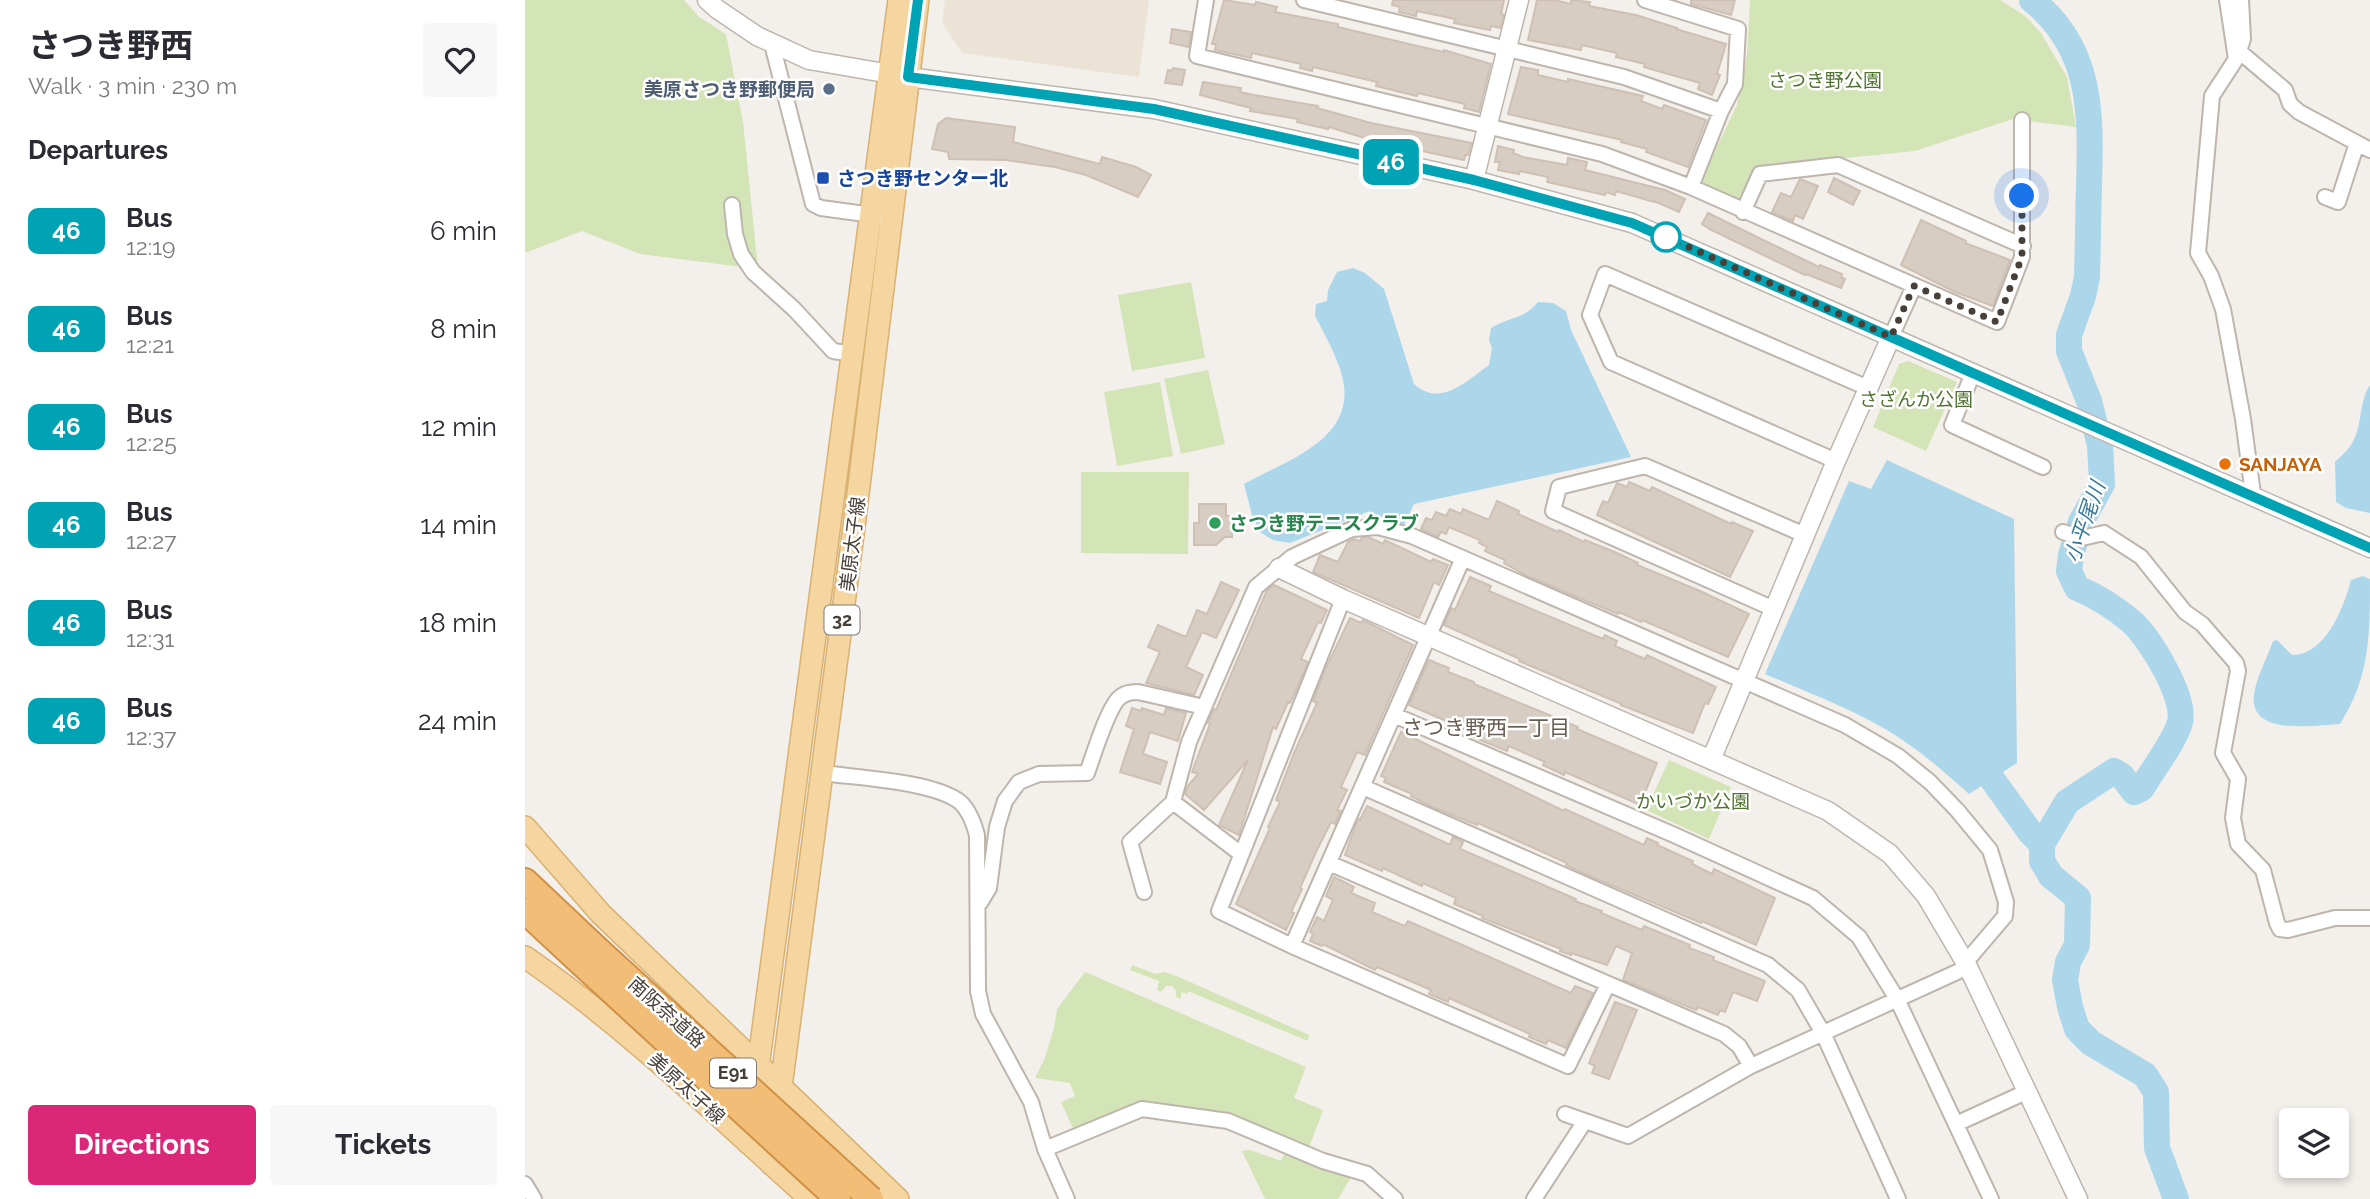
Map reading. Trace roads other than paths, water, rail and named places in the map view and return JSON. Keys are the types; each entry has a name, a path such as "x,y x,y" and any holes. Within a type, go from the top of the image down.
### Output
{"highway":[{"name":"南阪奈道路","path":"525,881 588,955 838,1199"},
{"name":"南阪奈道路","path":"525,911 588,955 871,1199"}],"main road":[{"name":"美原太子線","path":"899,0 899,75"},
{"name":"美原太子線","path":"771,1164 823,773 881,216 899,75 918,0"},
{"name":"美原太子線","path":"748,1143 853,354 881,216"},
{"path":"525,827 601,914 898,1199"},
{"name":"美原太子線","path":"525,957 608,1018 810,1199"}],"street":[{"path":"1206,0 1197,56 1602,154 1691,187 1997,322 2022,257 2022,121"},
{"path":"1304,0 1625,76 1721,111"},
{"path":"1474,180 1519,0"},
{"path":"1645,0 1738,29 1735,84 1721,111 1691,187"},
{"path":"2227,0 2238,55 2285,90 2290,104 2299,112 2364,146 2338,202 2325,197"},
{"path":"2241,0 2243,38 2238,55 2212,96 2198,253 2211,276 2223,309 2243,419 2253,494"},
{"path":"714,3 772,44 809,60 899,75 1154,109 1474,180 1632,223 2253,494 2370,548"},
{"path":"772,44 813,204 821,208 881,216"},
{"path":"1743,212 1760,174 1838,165 2023,246"},
{"path":"732,205 734,234 741,254 753,272 803,318 833,351 853,354"},
{"path":"1836,460 1611,362 1590,316 1605,274 1868,388"},
{"path":"1710,760 1836,460 1914,286"},
{"path":"1973,373 1952,425 2043,467"},
{"path":"1774,609 1553,511 1559,487 1645,466 1805,535"},
{"path":"1145,892 1130,842 1173,802 1189,742 1255,587 1292,557 1352,529 1378,527 1412,536 1845,725 1898,756 1930,782 1990,850 2006,902 2004,916 1966,965 1751,1066 1627,1136 1565,1114"},
{"path":"2063,532 2082,538 2104,533 2141,557 2185,612 2202,624 2235,663 2238,671 2223,752 2238,779 2234,830 2238,844 2263,870 2280,929 2288,930 2335,918 2370,918"},
{"path":"1292,947 1463,558"},
{"path":"1279,568 1343,599 1828,811 1890,854 1926,896 1966,965 2078,1199"},
{"path":"1343,599 1219,911 1292,947 1568,1066 1608,984"},
{"path":"979,906 989,888 993,844 1005,801 1019,782 1039,774 1087,773 1112,707 1119,697 1129,692 1203,708"},
{"path":"1394,715 1672,834 1813,898 1859,937 1897,999 1991,1199"},
{"path":"823,773 923,787 944,793 961,803 973,821 978,835 978,991 983,1014 1031,1102 1045,1149 1067,1199"},
{"path":"1363,787 1767,965 1798,990 1823,1033 1898,1199"},
{"path":"1173,802 1241,854"},
{"path":"1329,863 1724,1034 1739,1046 1751,1066"},
{"path":"1956,1124 2026,1092"},
{"path":"1045,1149 1142,1109 1228,1121 1323,1161 1367,1174 1395,1199"},
{"path":"1534,1199 1585,1121"},
{"path":"525,1184 534,1199"}],"water":[{"path":"1353,268 1365,273 1384,289 1414,384 1424,391 1443,393 1453,390 1489,365 1491,328 1497,324 1528,312 1538,302 1553,303 1566,311 1571,330 1631,457 1414,504 1404,525 1385,523 1367,512 1290,543 1273,540 1260,532 1252,515 1244,484 1312,447 1337,421 1343,405 1344,386 1340,369 1315,316 1316,304 1327,301 1328,290 1337,272"},
{"path":"2370,385 2370,513 2346,508 2336,502 2335,462 2355,438"},
{"path":"1887,460 2014,519 2017,763 1969,794 1927,758 1885,729 1765,674 1849,481 1871,489"},
{"path":"2363,576 2370,579 2366,654 2357,689 2340,724 2285,726 2261,717 2255,708 2254,694 2273,641 2277,640 2292,655 2315,647 2332,628 2351,580"}],"waterway":[{"name":"小平尾川","path":"2032,0 2052,19 2067,40 2077,61 2084,84 2090,133 2087,277 2069,335 2069,351 2089,401 2100,445 2102,484 2081,522 2069,571 2077,588 2112,607 2139,630 2165,669 2178,698 2180,711 2180,722 2174,737 2142,788 2134,792 2122,776 2114,771 2067,802 2042,844 2042,861 2051,876 2078,898 2077,945 2068,962 2065,980 2077,1029 2091,1043 2145,1075 2156,1092 2157,1148 2176,1199"},
{"path":"1992,779 2030,832 2042,844"}],"place":[{"name":"美原さつき野郵便局","path":"829,89"},
{"name":"さつき野センター北","path":"823,178"},
{"name":"SANJAYA","path":"2225,464"},
{"name":"さつき野テニスクラブ","path":"1215,523"}],"district":[{"name":"さつき野西一丁目","path":"1486,728"}],"park label":[{"name":"さつき野公園","path":"1825,80"},
{"name":"さざんか公園","path":"1916,399"},
{"name":"かいづか公園","path":"1693,801"}]}
